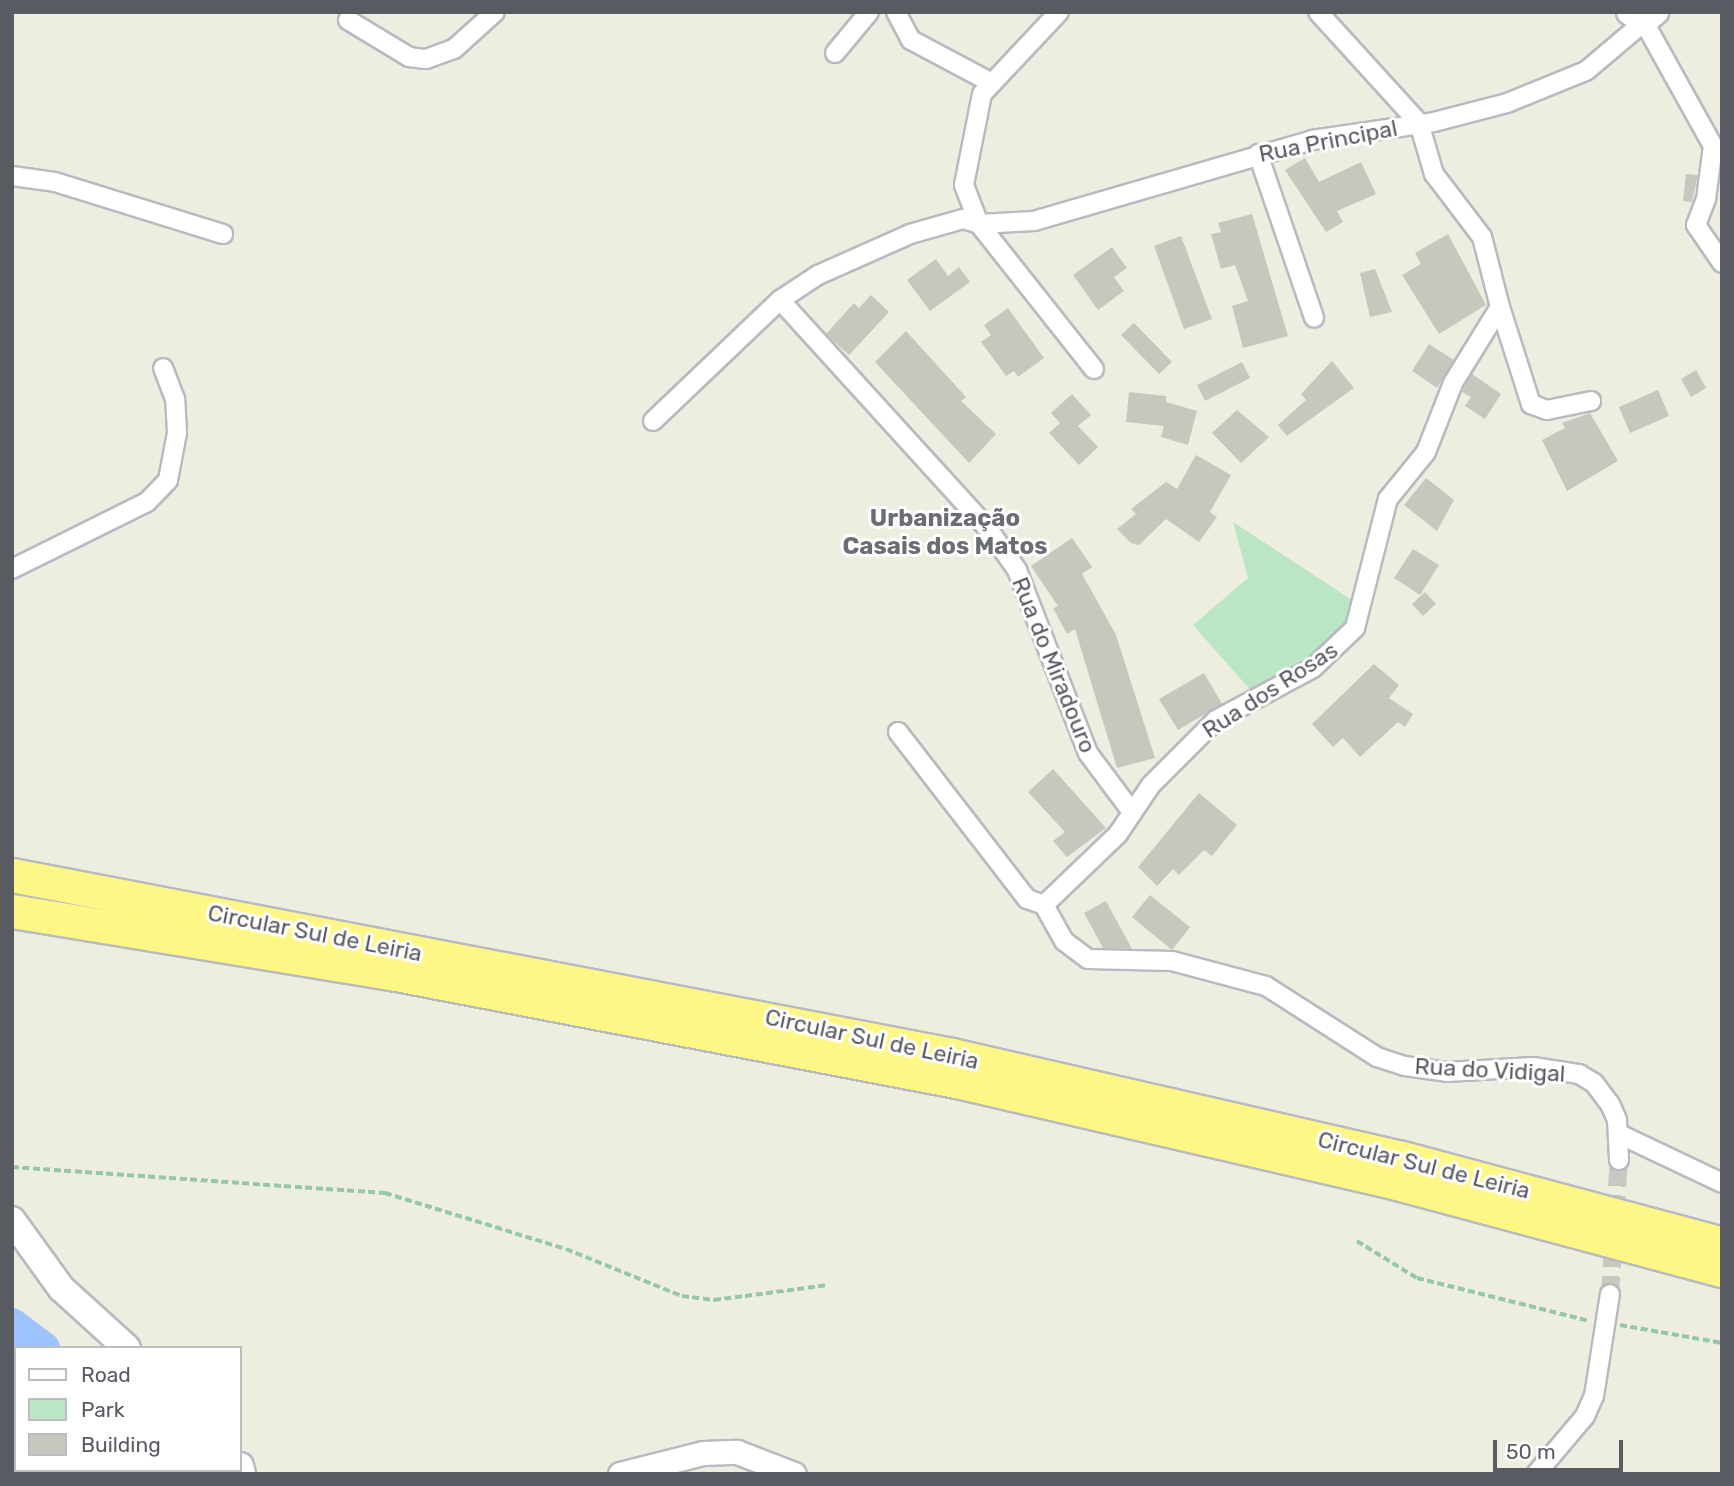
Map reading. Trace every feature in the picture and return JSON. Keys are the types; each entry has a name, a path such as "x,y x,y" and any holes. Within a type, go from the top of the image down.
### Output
{"highway":[{"name":"Circular Sul de Leiria","path":"12,875 396,961 970,1084 1397,1183 1722,1270"},
{"name":"Circular Sul de Leiria","path":"12,911 396,961 965,1058 1402,1158 1722,1244"}],"main road":[{"path":"12,1220 61,1288 125,1346"}],"street":[{"path":"348,20 409,57 426,59 454,49 495,12"},
{"path":"835,54 869,12"},
{"path":"896,12 911,40 990,82"},
{"path":"1059,12 990,82 978,106 963,173 979,224 1094,369"},
{"path":"1318,12 1419,123 1434,174 1482,237 1500,307 1531,404 1547,411 1591,401"},
{"path":"1643,16 1713,146 1706,199 1696,225 1722,263"},
{"name":"Rua Principal","path":"653,421 780,300 818,275 910,234 946,221 979,224 1034,221 1258,154 1419,123 1556,86 1610,54 1643,16"},
{"path":"1258,154 1314,318"},
{"path":"12,176 55,182 223,234"},
{"name":"Rua do Miradouro","path":"780,300 986,526 1017,570 1088,753 1132,812"},
{"name":"Rua dos Rosas","path":"1045,905 1118,834 1150,785 1216,720 1313,668 1355,628 1388,499 1426,452 1453,383 1500,307"},
{"path":"12,569 146,502 168,480 177,433 175,399 163,368"},
{"path":"898,732 1027,899 1045,905"},
{"name":"Rua do Vidigal","path":"1045,905 1064,941 1088,958 1172,961 1266,986 1377,1057 1405,1066 1447,1072 1533,1067 1579,1074 1603,1093 1619,1134"},
{"path":"1619,1160 1619,1134 1722,1183"},
{"path":"1536,1474 1585,1416 1594,1396 1608,1324 1610,1294"},
{"path":"620,1474 704,1453 737,1452 794,1474"}],"path":[{"path":"12,1167 384,1193 566,1248 682,1296 714,1300 828,1285"},
{"path":"1357,1241 1417,1278 1562,1318 1722,1343"}],"green space":[{"path":"1233,522 1361,606 1336,646 1254,694 1193,625 1248,578"}],"building":[{"path":"1305,158 1319,182 1361,162 1376,194 1337,211 1343,222 1326,232 1285,170"},
{"path":"1686,174 1698,175 1692,202 1683,201"},
{"path":"1252,214 1288,336 1243,348 1232,306 1248,301 1235,265 1221,269 1211,234 1221,232 1218,223"},
{"path":"1448,234 1486,305 1439,334 1402,275 1421,264 1415,253"},
{"path":"1181,236 1212,319 1184,329 1154,246"},
{"path":"1112,247 1127,268 1114,277 1124,291 1098,310 1073,275"},
{"path":"936,259 948,276 959,267 970,282 930,311 907,280"},
{"path":"1375,269 1392,312 1370,317 1360,273"},
{"path":"871,295 889,312 849,355 826,334 854,303 859,308"},
{"path":"1008,308 1044,358 1018,377 1014,371 1006,376 981,342 991,335 984,325"},
{"path":"1134,323 1172,362 1159,374 1121,335"},
{"path":"906,331 966,397 961,401 996,434 969,463 875,362"},
{"path":"1429,344 1454,360 1437,388 1412,371"},
{"path":"1332,361 1354,388 1287,436 1278,425 1306,400 1301,394"},
{"path":"1242,362 1250,378 1205,401 1197,385"},
{"path":"1696,370 1706,388 1691,397 1681,379"},
{"path":"1472,374 1501,394 1485,419 1465,406 1471,397 1462,392"},
{"path":"1658,390 1669,416 1630,433 1619,407"},
{"path":"1129,392 1166,396 1166,402 1197,411 1188,445 1161,437 1164,426 1126,422"},
{"path":"1072,394 1091,415 1078,426 1098,447 1079,465 1049,433 1060,423 1051,413"},
{"path":"1237,410 1269,437 1241,463 1212,433"},
{"path":"1590,413 1618,461 1567,491 1542,440 1565,428 1562,423"},
{"path":"1196,455 1231,475 1210,512 1217,517 1199,542 1166,519 1139,545 1131,543 1117,529 1136,514 1131,509 1166,482 1177,489"},
{"path":"1426,478 1454,500 1437,531 1404,505"},
{"path":"1072,538 1092,567 1082,574 1116,635 1155,758 1117,768 1075,629 1067,634 1053,608 1058,606 1031,566"},
{"path":"1413,549 1439,565 1420,595 1394,578"},
{"path":"1425,592 1436,604 1423,616 1412,604"},
{"path":"1374,664 1399,685 1389,698 1413,714 1405,727 1398,722 1360,757 1343,738 1333,747 1312,724"},
{"path":"1204,673 1222,704 1178,730 1159,699"},
{"path":"1053,769 1106,828 1067,857 1053,841 1065,832 1028,792"},
{"path":"1199,793 1237,825 1212,856 1204,850 1179,875 1173,869 1157,886 1138,867"},
{"path":"1150,895 1190,927 1172,950 1132,917"},
{"path":"1106,901 1132,949 1103,948 1084,913"}],"waterway":[{"path":"12,1324 41,1346"}],"tunnel":[{"path":"1610,1294 1619,1160"}],"district":[{"name":"Urbanização Casais dos Matos","path":"945,533"}]}
